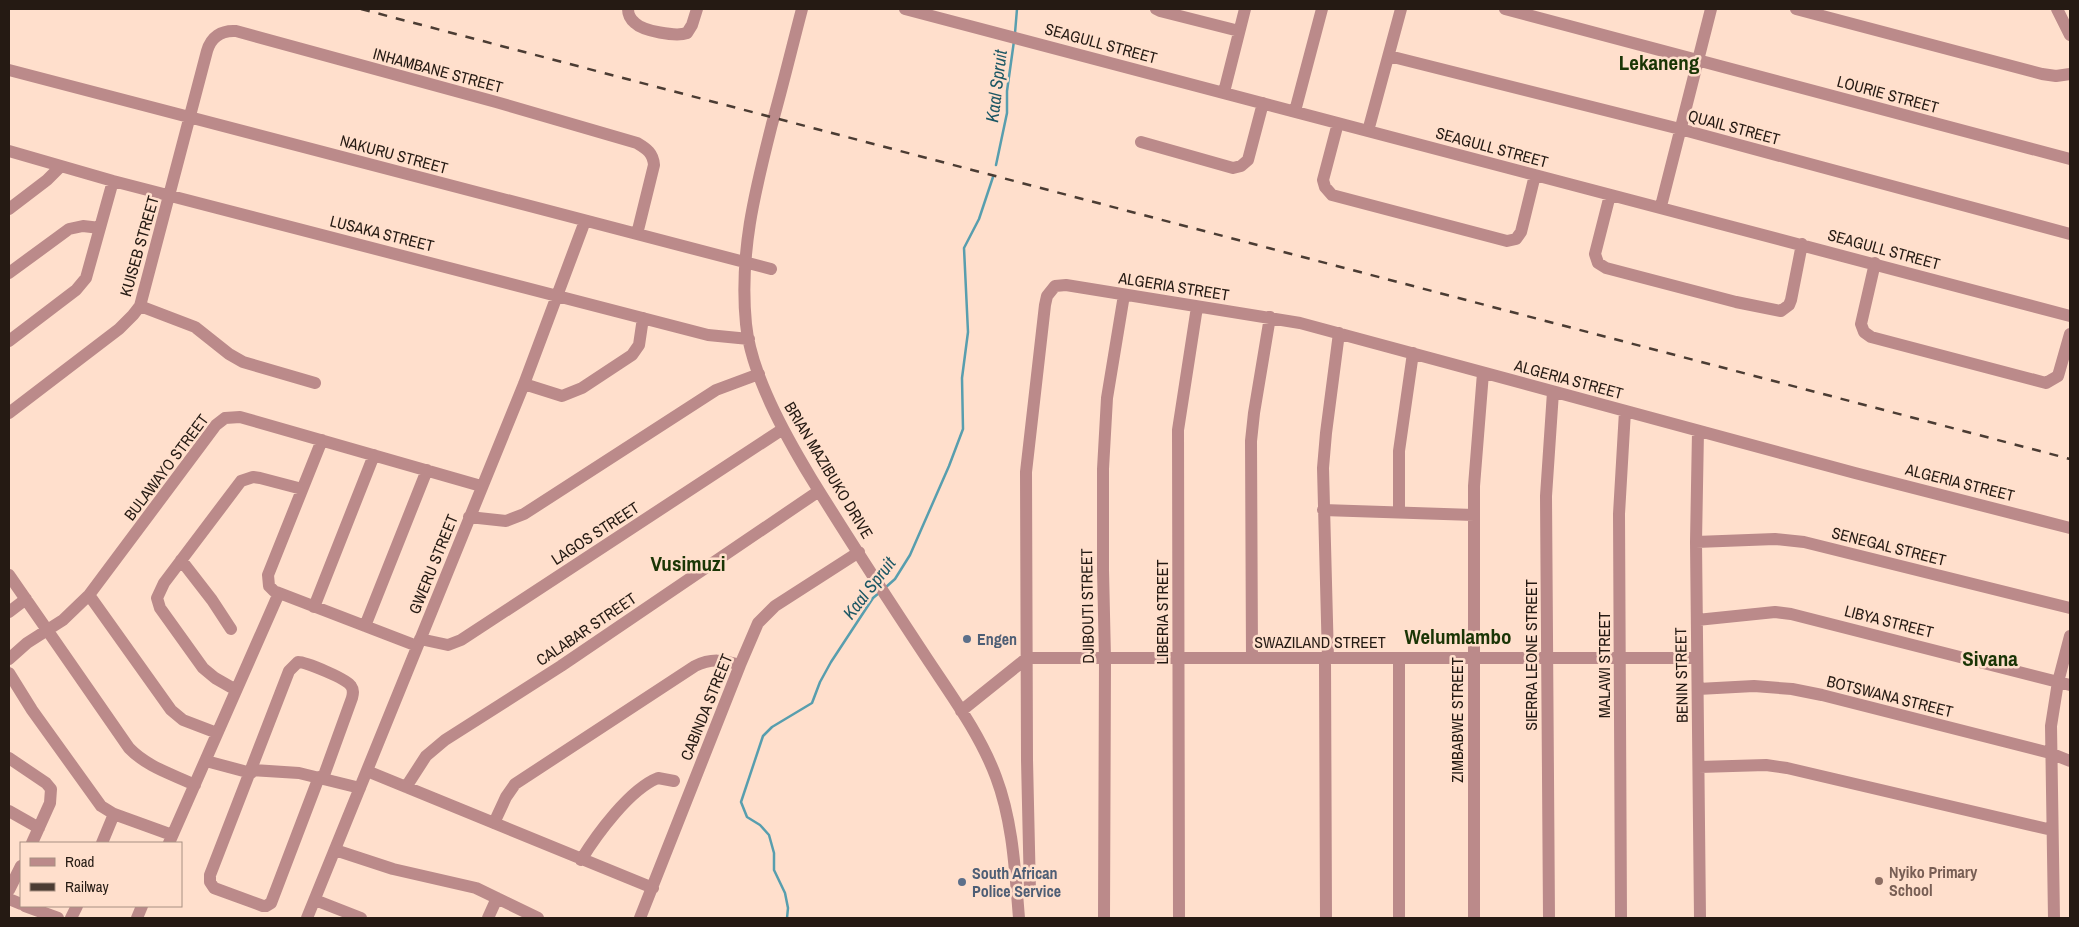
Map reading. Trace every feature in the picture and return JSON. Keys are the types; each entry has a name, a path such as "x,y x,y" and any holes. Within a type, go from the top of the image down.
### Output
{"street":[{"path":"628,9 628,14 635,24 674,35 687,33 692,25 697,9"},
{"name":"BRIAN MAZIBUKO DRIVE","path":"802,9 751,207 745,262 745,302 749,339 759,374 783,429 819,491 961,711 987,757 1003,800 1011,837 1019,918"},
{"name":"SEAGULL STREET","path":"905,9 920,11 1610,195 1661,206 2070,316"},
{"path":"1156,9 1239,31"},
{"path":"1224,92 1245,9"},
{"path":"1295,111 1322,9"},
{"path":"1368,131 1401,9"},
{"name":"LOURIE STREET","path":"1506,9 2070,159"},
{"path":"1661,206 1711,9"},
{"path":"1796,9 2042,74 2056,76 2070,74"},
{"path":"2057,9 2070,35"},
{"name":"INHAMBANE STREET","path":"190,118 209,46 220,34 236,31 496,102 636,143 650,153 654,165 637,234"},
{"name":"QUAIL STREET","path":"1389,56 1680,129 2070,234"},
{"name":"NAKURU STREET","path":"9,70 770,269"},
{"path":"1141,142 1233,168 1240,166 1249,158 1263,103"},
{"name":"KUISEB STREET","path":"9,413 119,329 140,306 190,118"},
{"path":"1338,123 1324,180 1328,192 1339,197 1479,234 1507,241 1519,236 1535,175"},
{"name":"LUSAKA STREET","path":"9,151 113,181 558,294 708,335 749,339"},
{"path":"9,209 47,180 61,166"},
{"path":"9,340 82,284 88,270 113,181"},
{"path":"1610,195 1595,254 1598,263 1606,268 1736,302 1777,312 1785,309 1791,300 1802,244"},
{"name":"GWERU STREET","path":"308,918 481,486 524,384 585,221"},
{"path":"9,273 69,229 83,226 100,228"},
{"path":"1875,264 1860,324 1864,332 1871,337 2046,383 2058,376 2070,334"},
{"name":"ALGERIA STREET","path":"1027,658 1026,511 1028,452 1045,305 1047,296 1055,286 1066,285 1270,318 1339,333 1698,431 2070,528"},
{"name":"DJIBOUTI STREET","path":"1104,918 1105,659 1102,521 1104,431 1107,398 1124,295"},
{"path":"140,306 195,327 229,354 243,362 315,383"},
{"name":"LIBERIA STREET","path":"1179,918 1178,430 1197,307"},
{"path":"524,384 557,395 568,395 582,388 632,356 639,345 644,318"},
{"path":"1252,658 1250,441 1270,318"},
{"path":"1326,918 1327,659 1323,510 1324,448 1339,333"},
{"path":"1399,511 1400,451 1413,353"},
{"name":"ZIMBABWE STREET","path":"1474,918 1474,515 1476,445 1483,373"},
{"path":"469,517 506,521 524,514 716,390 759,374"},
{"name":"SIERRA LEONE STREET","path":"1549,918 1546,479 1553,392"},
{"name":"MALAWI STREET","path":"1621,918 1620,505 1625,411"},
{"name":"BULAWAYO STREET","path":"9,659 27,643 72,612 89,595 216,425 225,418 240,417 481,486"},
{"name":"LAGOS STREET","path":"279,593 365,626 419,643 448,645 461,640 783,429"},
{"name":"BENIN STREET","path":"1698,431 1696,620 1700,918"},
{"path":"9,673 101,806 114,814 171,839 279,593 268,586 267,579 322,440"},
{"path":"314,607 374,455"},
{"path":"365,626 427,470"},
{"path":"236,690 215,678 203,668 158,603 157,598 161,588 181,560 241,481 253,477 302,489"},
{"name":"CALABAR STREET","path":"406,787 426,756 440,744 561,666 819,491"},
{"path":"1323,510 1399,511 1474,515"},
{"name":"SENEGAL STREET","path":"1696,542 1775,540 1804,542 2070,608"},
{"name":"CABINDA STREET","path":"640,918 753,633 765,614 859,552"},
{"path":"181,560 212,600 231,629"},
{"path":"9,575 129,748 138,757 154,767 195,784"},
{"path":"89,595 170,710 183,720 217,733"},
{"path":"9,612 26,599"},
{"name":"LIBYA STREET","path":"1696,620 1775,612 1792,614 2064,684"},
{"path":"2054,918 2051,726 2064,684 2070,636"},
{"path":"961,711 1027,658"},
{"path":"1027,658 1030,892"},
{"name":"SWAZILAND STREET","path":"1027,658 1697,658"},
{"path":"1399,658 1399,918"},
{"path":"494,823 506,797 515,784 695,666 708,660 740,665"},
{"path":"301,662 350,684 353,690 321,777 273,900 266,906 218,890 210,882 210,875 251,772 289,671 294,664 301,662"},
{"name":"BOTSWANA STREET","path":"1698,688 1754,686 1792,689 1822,695 2050,754 2070,761"},
{"path":"9,758 46,783 51,789 51,800 32,842"},
{"path":"206,761 251,772 287,771 321,777 360,788"},
{"path":"1699,767 1766,765 1782,767 2052,830"},
{"path":"367,771 652,888"},
{"path":"582,860 608,822 642,787 658,778 674,781"},
{"path":"9,811 39,828"},
{"path":"102,842 114,814"},
{"path":"335,850 393,870 476,888 538,918"},
{"path":"14,900 20,871"},
{"path":"488,918 497,898"},
{"path":"315,900 361,918"},
{"path":"31,907 58,918"}],"waterway":[{"name":"Kaal Spruit","path":"1015,33 1017,9"},
{"name":"Kaal Spruit","path":"996,165 1007,113 1007,91 1014,41"},
{"name":"Kaal Spruit","path":"886,587 895,579 910,555 963,429 962,378 968,332 964,248 979,219 993,177"},
{"name":"Kaal Spruit","path":"787,918 788,908 785,893 774,870 774,853 769,835 760,825 747,817 741,802 763,736 772,727 812,703 820,682 831,662 873,598 880,592"}],"railway":[{"path":"361,9 2070,459"}],"place":[{"name":"Engen","path":"967,639"},
{"name":"Nyiko Primary School","path":"1879,881"},
{"name":"South African Police Service","path":"962,882"}],"district":[{"name":"Lekaneng","path":"1659,62"},
{"name":"Vusimuzi","path":"688,563"},
{"name":"Welumlambo","path":"1458,636"},
{"name":"Sivana","path":"1990,658"}]}
